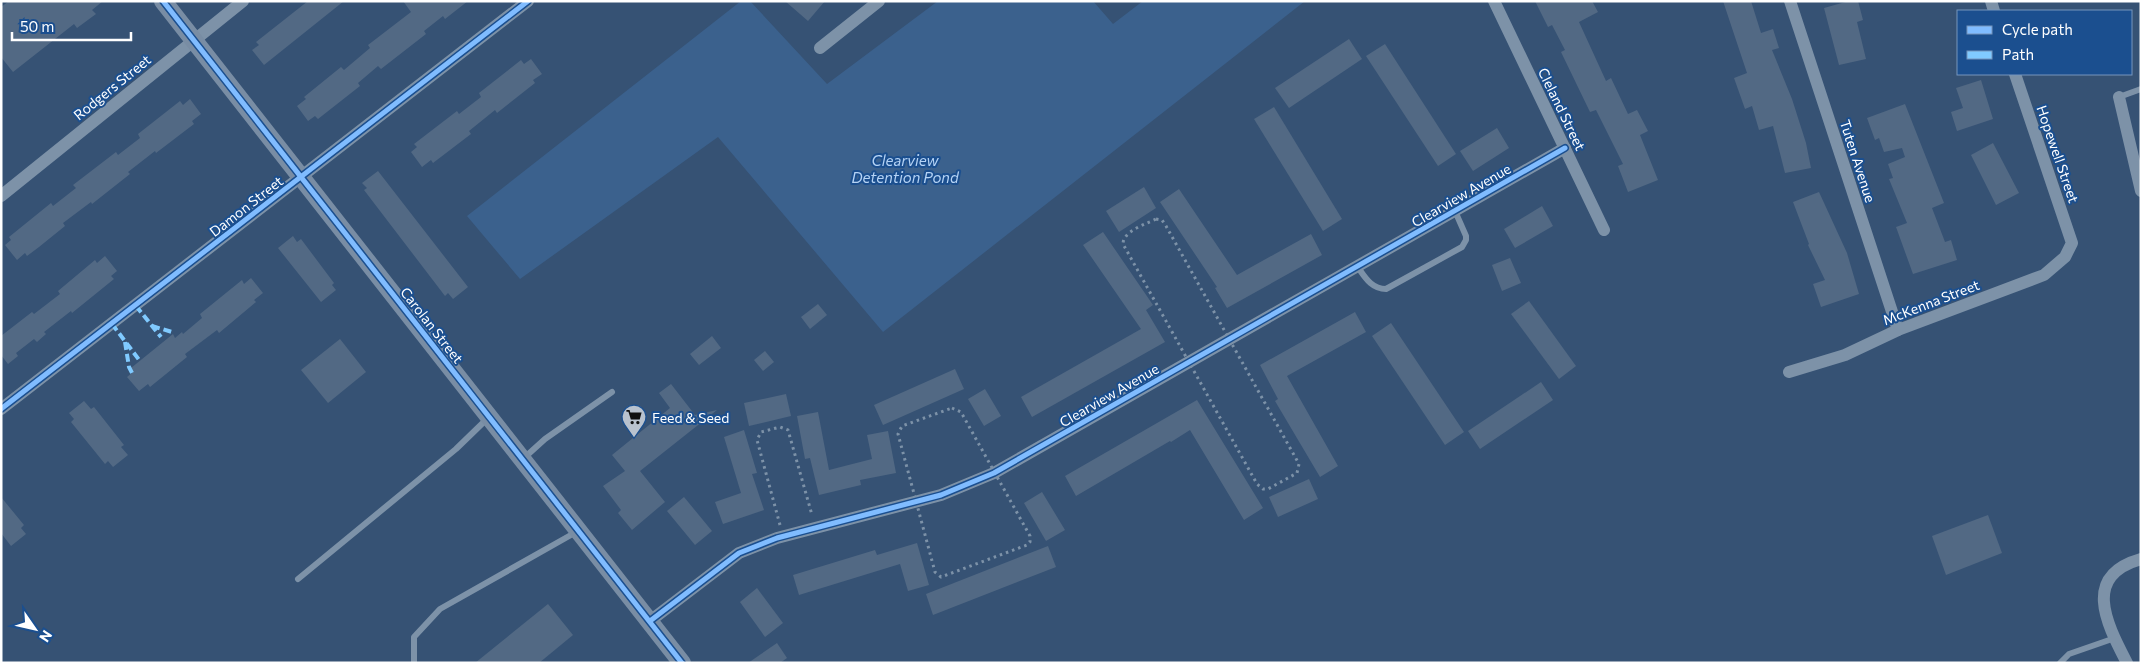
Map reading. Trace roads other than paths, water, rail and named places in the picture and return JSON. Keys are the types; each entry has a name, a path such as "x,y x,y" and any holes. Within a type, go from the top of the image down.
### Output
{"street":[{"name":"Carolan Street","path":"163,1 303,177 682,663"},
{"name":"Rodgers Street","path":"1,196 243,1"},
{"name":"Damon Street","path":"1,409 528,1"},
{"path":"820,48 879,1"},
{"name":"Cleland Street","path":"1494,1 1604,230"},
{"name":"Tuten Avenue","path":"1790,1 1898,330"},
{"name":"Hopewell Street","path":"2015,75 2072,243"},
{"path":"2119,98 2141,191"},
{"name":"Clearview Avenue","path":"650,621 739,553 784,536 941,496 994,473 1565,148"},
{"name":"McKenna Street","path":"1789,372 1845,355 1898,330 2044,275 2065,257 2072,243"},
{"path":"2127,663 2104,613 2103,593 2106,582 2117,570 2131,561 2141,558"}],"lane":[{"path":"2119,98 2141,89"},
{"path":"1357,266 1370,284 1378,289 1386,289 1462,247 1466,236 1455,211"},
{"path":"522,458 545,439 612,392"},
{"path":"298,579 456,449 490,416"},
{"path":"414,663 414,637 440,609 579,531"},
{"path":"2060,663 2069,654 2115,638"}],"water":[{"name":"Clearview Detention Pond","path":"741,1 750,1 827,84 938,1 1093,1 1113,24 1143,1 1305,1 883,332 718,137 520,279 467,216"}],"place":[{"name":"Feed & Seed","path":"634,438"}]}
